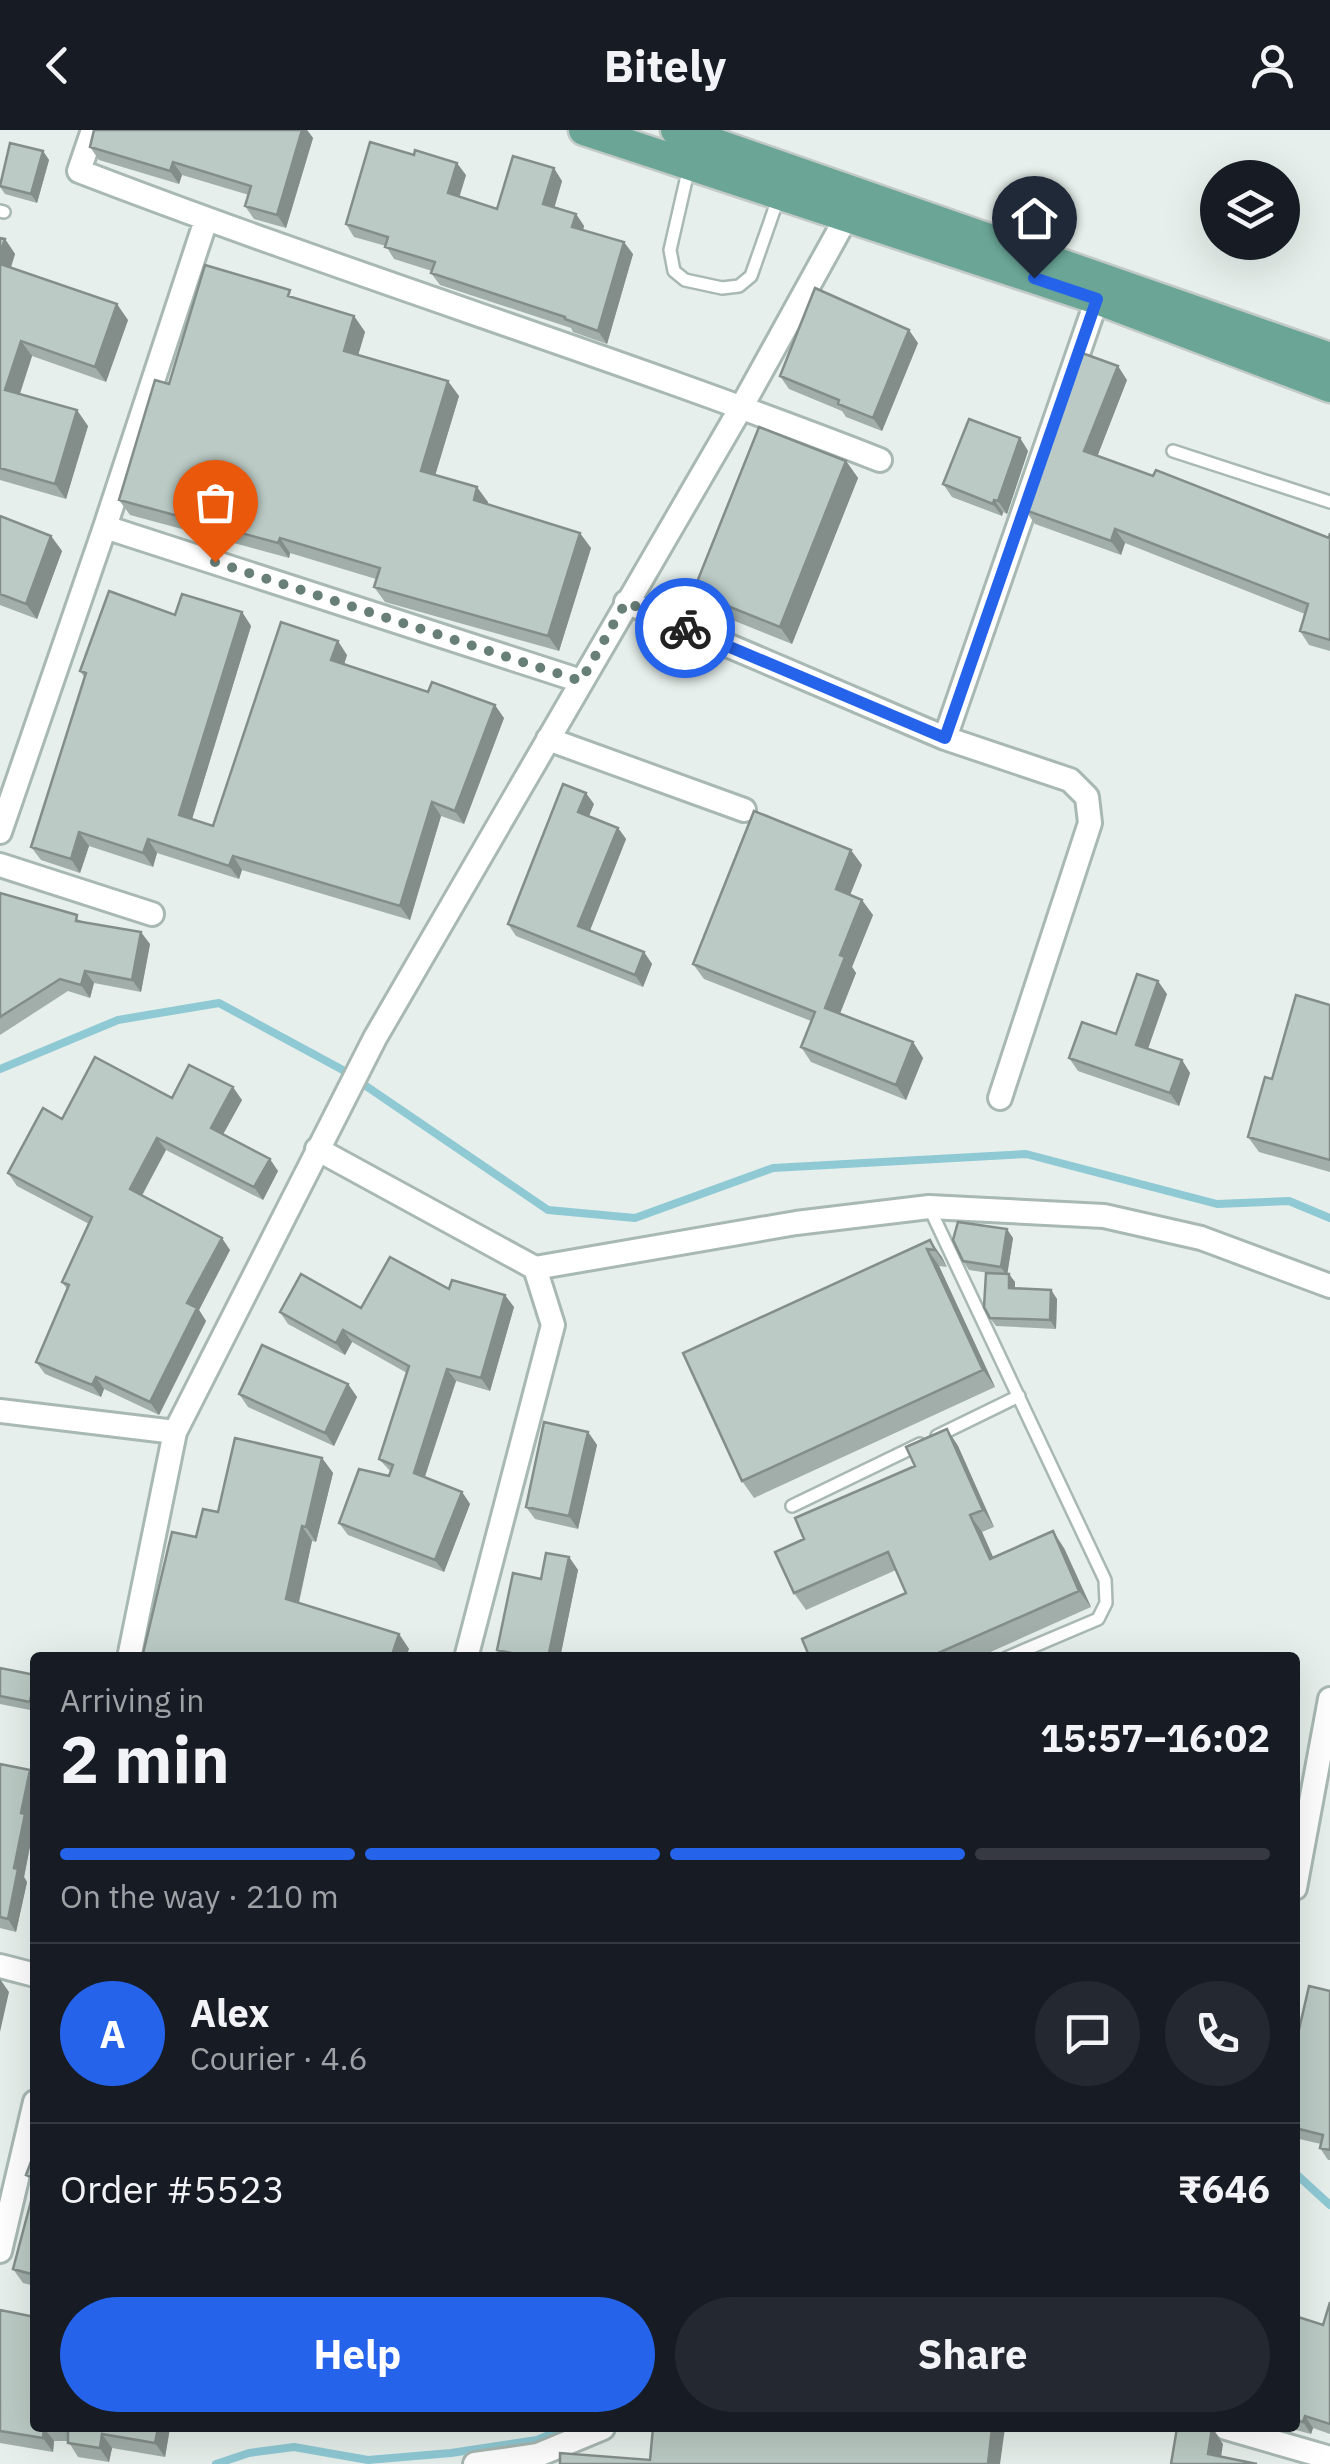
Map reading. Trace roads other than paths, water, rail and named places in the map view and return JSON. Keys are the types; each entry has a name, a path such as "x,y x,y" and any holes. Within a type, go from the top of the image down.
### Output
{"main road":[{"path":"584,130 1097,299 1330,387"},
{"path":"676,130 732,139 1330,358"}],"street":[{"path":"94,130 79,171 206,220 742,406 880,460"},
{"path":"130,1652 175,1432 375,1038 742,406 846,218"},
{"path":"0,832 206,220"},
{"path":"945,738 1097,299"},
{"path":"106,526 581,681"},
{"path":"626,602 945,738 1070,780 1086,797 1090,823 1000,1098"},
{"path":"548,739 744,810"},
{"path":"0,865 152,914"},
{"path":"317,1149 535,1268 796,1223 929,1207 1104,1216 1202,1238 1330,1286"},
{"path":"468,1652 553,1325 535,1268"},
{"path":"0,1411 175,1432"},
{"path":"1300,1861 1330,1699"},
{"path":"0,1966 30,1974"},
{"path":"0,2251 30,2123"},
{"path":"475,2464 538,2455 594,2432"},
{"path":"1240,2432 1330,2458"}],"lane":[{"path":"689,166 670,250 674,271 685,280 722,288 739,286 751,276 779,196"},
{"path":"1173,451 1330,502"},
{"path":"929,1207 1105,1580 1106,1603 1098,1619 1020,1652"},
{"path":"792,1506 1019,1396"}],"waterway":[{"path":"0,1069 118,1020 219,1003 341,1069 548,1210 635,1218 773,1168 1026,1154 1217,1204 1289,1201 1330,1218"},
{"path":"1300,2178 1330,2205"},
{"path":"216,2464 249,2453 294,2447 368,2460 451,2453 537,2440 556,2432"}]}
